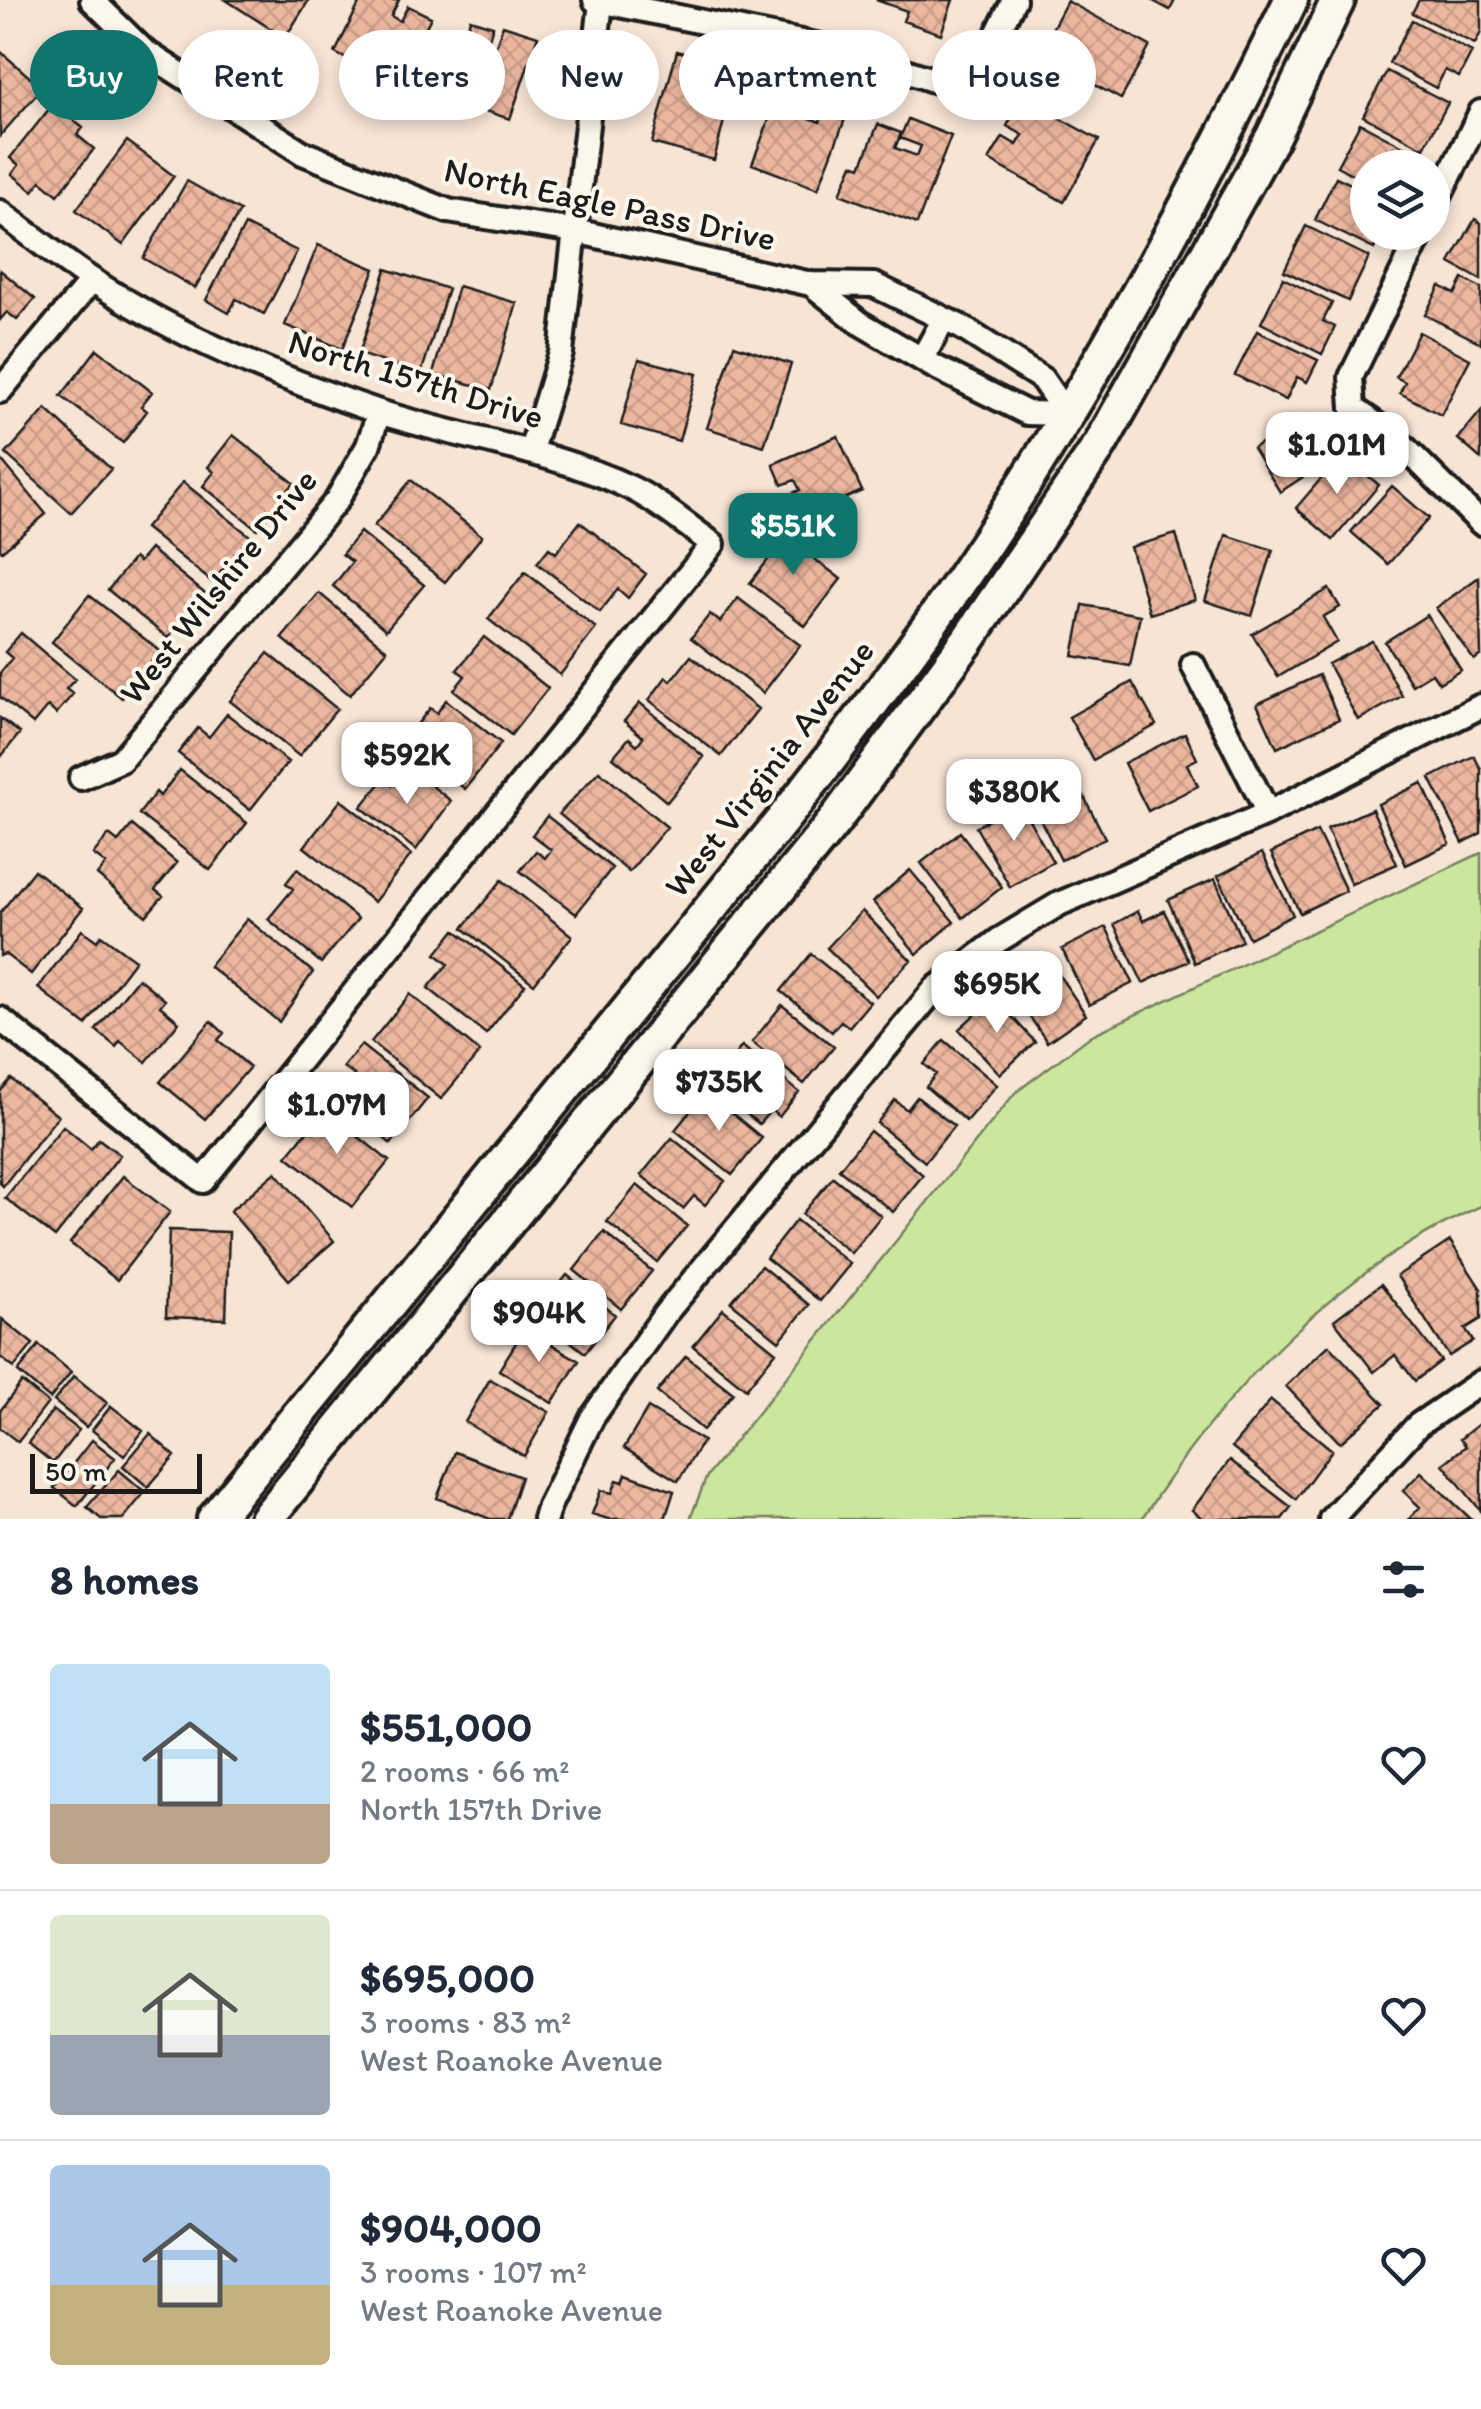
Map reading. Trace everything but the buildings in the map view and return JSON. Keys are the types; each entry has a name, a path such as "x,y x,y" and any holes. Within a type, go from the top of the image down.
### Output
{"main road":[{"name":"West Virginia Avenue","path":"214,1519 870,708 960,581 1066,414 1167,242 1291,0"},
{"path":"266,1519 833,823 968,640 1100,444 1273,136 1338,0"}],"street":[{"name":"North Eagle Pass Drive","path":"92,0 144,51 304,153 448,210 575,231 811,284 874,285 944,319 1042,379 1066,414"},
{"path":"531,450 561,353 598,1 845,51 936,81 964,85 978,72 1014,0"},
{"path":"1450,174 1481,112"},
{"name":"North 157th Drive","path":"0,212 92,280 189,337 379,412 531,450 582,467 636,490 713,544 203,1182 0,1019"},
{"path":"1413,250 1350,376 1353,408 1393,436 1481,523"},
{"path":"0,392 92,280"},
{"name":"North Eagle Pass Drive","path":"811,284 860,323 922,360 1027,413 1066,414"},
{"path":"922,360 944,319"},
{"name":"West Wilshire Drive","path":"81,778 121,760 338,500 368,446 379,412"},
{"path":"1192,664 1268,812"},
{"path":"545,1519 592,1418 665,1314 935,990 999,940 1059,904 1268,812 1481,706"},
{"path":"1331,1519 1418,1425 1481,1382"}],"green space":[{"path":"1481,853 1481,1206 1380,1263 1289,1337 1210,1424 1142,1519 690,1519 707,1476 1015,1093 1092,1035"}]}
